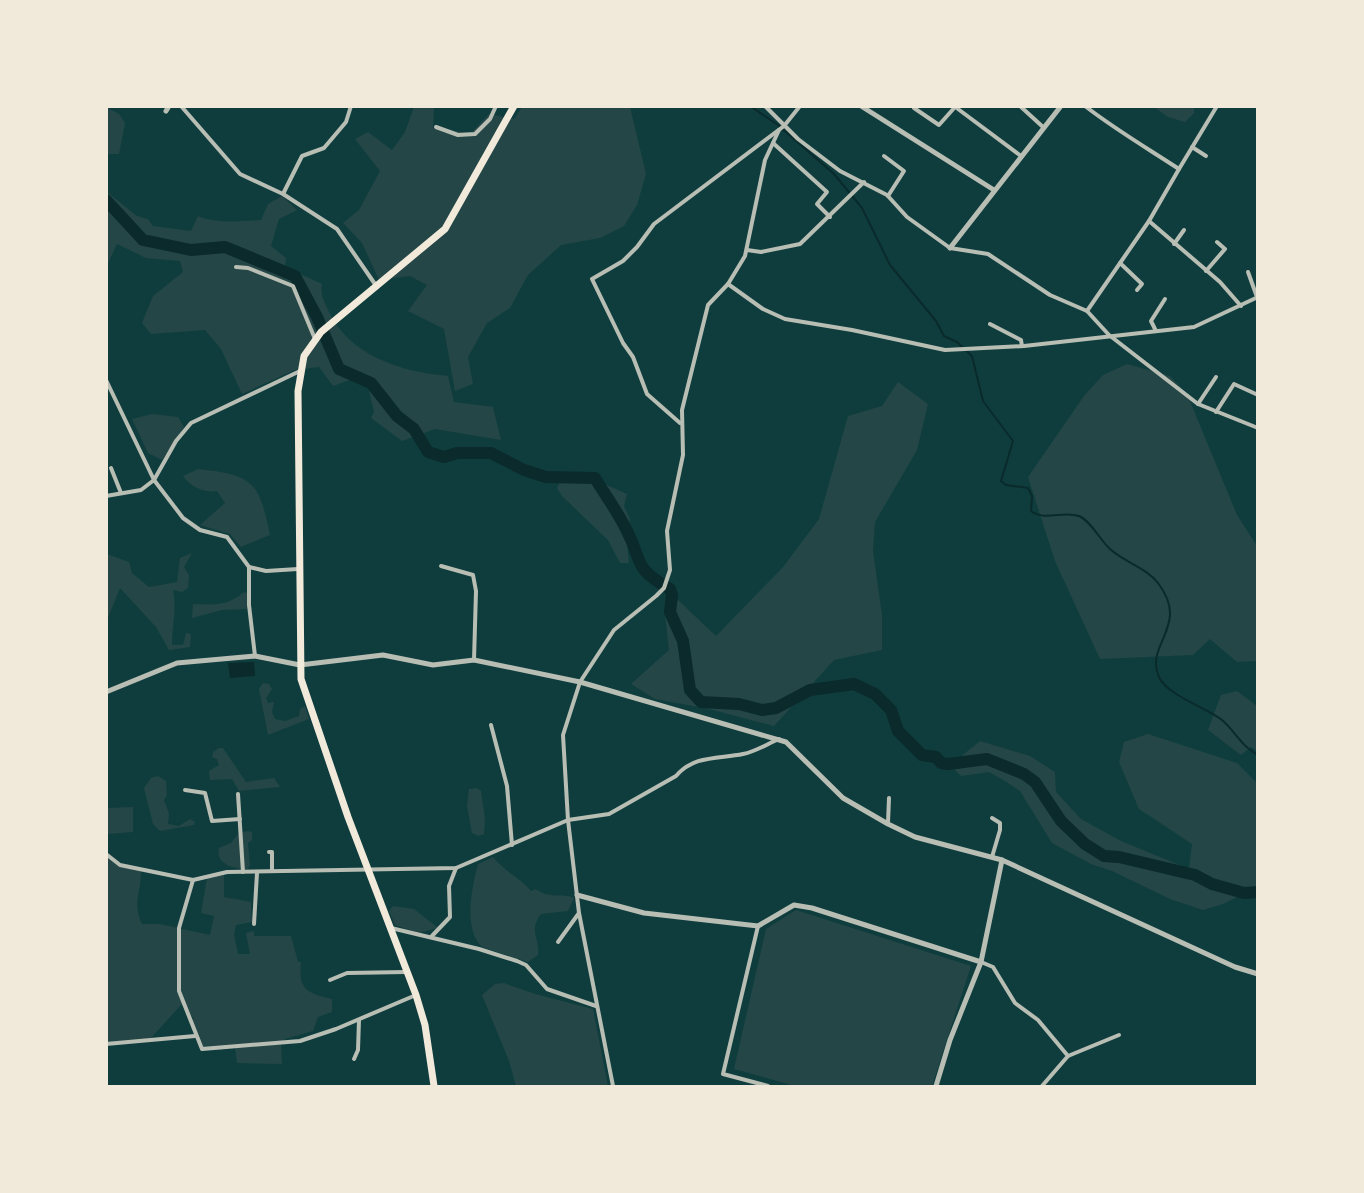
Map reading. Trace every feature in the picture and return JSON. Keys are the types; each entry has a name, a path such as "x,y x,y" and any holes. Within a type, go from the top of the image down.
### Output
{"highway":[{"path":"434,1086 425,1025 417,995 306,698 300,665 298,569 300,371 304,356 315,339 422,251 453,219 514,106"}],"street":[{"path":"181,106 215,144 224,159 240,174 283,194 337,229 377,287"},
{"path":"283,194 302,156 324,148 346,122 351,106"},
{"path":"436,127 459,135 475,134 490,118 496,106"},
{"path":"765,106 784,126 840,171 888,196 907,217 950,248 988,254 1050,295 1087,311 1109,335 1198,404 1257,428"},
{"path":"681,424 647,394 633,357 623,343 592,279 623,261 638,247 654,225 784,126 800,106"},
{"path":"861,106 994,190"},
{"path":"1020,106 1043,127"},
{"path":"950,248 1061,106"},
{"path":"1085,106 1125,137 1134,139 1179,169"},
{"path":"1087,311 1149,221 1217,106"},
{"path":"914,108 939,125 955,107 1022,157"},
{"path":"613,1086 579,913 568,820 563,735 580,682 614,630 664,588 672,562 667,531 683,455 681,424 708,305 728,284 747,250 765,160 779,130"},
{"path":"773,143 827,192 817,204 830,217"},
{"path":"1192,147 1206,156"},
{"path":"885,156 904,171 888,196"},
{"path":"747,250 761,252 800,244 864,182"},
{"path":"1149,221 1206,271 1241,306"},
{"path":"1174,244 1184,230"},
{"path":"1206,271 1225,249 1216,242"},
{"path":"1120,263 1142,284 1137,290"},
{"path":"236,267 248,268 293,286 315,339"},
{"path":"728,284 763,309 785,319 852,330 945,350 1022,346 1194,327 1257,297 1248,272"},
{"path":"1156,331 1151,321 1165,299"},
{"path":"990,324 1021,340 1022,346"},
{"path":"106,496 141,490 154,480 176,441 191,423 300,371"},
{"path":"1198,404 1216,377"},
{"path":"106,380 154,480 183,518 200,530 227,537 249,567 249,605 255,656"},
{"path":"1216,412 1234,384 1257,395"},
{"path":"111,468 121,493"},
{"path":"441,566 473,575 476,591 474,660"},
{"path":"249,567 266,571 298,569"},
{"path":"106,692 177,663 255,656 300,665 383,655 415,659 433,665 474,660 580,682 779,739 802,755 843,798 888,824 915,837 1002,860 1235,967 1257,974"},
{"path":"491,725 507,786 512,845"},
{"path":"106,854 120,865 193,880 227,872 456,868 568,820 609,814 633,798 676,776 684,767 698,761 744,754 779,739"},
{"path":"185,790 205,793 212,821 240,819"},
{"path":"238,794 243,872"},
{"path":"888,824 889,798"},
{"path":"992,818 1000,823 1000,830 992,857"},
{"path":"269,852 272,852 272,870"},
{"path":"936,1086 950,1040 981,962 1002,860"},
{"path":"431,937 450,917 450,886 456,868"},
{"path":"254,924 257,873"},
{"path":"193,880 179,928 179,991 202,1049 269,1046 300,1041 359,1020 417,995"},
{"path":"577,895 644,913 758,926 794,905 812,908 981,962 993,967 1015,1003 1038,1020 1068,1056"},
{"path":"558,942 579,913"},
{"path":"758,926 723,1074 768,1086"},
{"path":"391,928 431,937 526,965 543,987 596,1006"},
{"path":"330,980 347,973 408,972"},
{"path":"354,1059 358,1050 359,1020"},
{"path":"1041,1086 1068,1056 1119,1035"},
{"path":"106,1044 195,1036"}],"shaded area":[{"path":"106,107 119,114 125,123 119,154 107,154"},
{"path":"414,107 434,107 433,128 471,133 489,114 514,119 522,107 630,107 646,174 637,205 624,226 600,238 561,245 528,275 510,308 487,323 468,357 473,384 455,391 444,329 408,311 427,285 410,276 379,280 362,243 343,223 359,210 380,171 355,139 368,132 392,150 405,132"},
{"path":"1154,107 1194,107 1194,113 1185,122 1168,117"},
{"path":"107,192 137,216 148,219 153,226 191,231 198,216 220,221 261,220 268,204 282,196 297,210 279,219 271,246 286,258 285,267 322,284 324,301 337,326 363,350 379,359 413,370 448,376 454,402 493,407 501,440 435,429 402,441 371,418 374,412 367,382 355,378 333,386 319,367 295,370 242,394 221,349 205,330 151,334 142,323 153,296 183,272 180,261 146,258 117,244 107,265"},
{"path":"1127,364 1170,376 1187,394 1237,515 1257,546 1257,661 1237,662 1210,639 1193,655 1100,659 1055,561 1028,477 1084,396 1103,375"},
{"path":"898,382 928,404 917,450 875,522 873,551 882,615 882,650 834,660 774,726 709,709 655,699 631,684 669,650 665,614 678,600 716,636 783,567 819,519 848,416 882,406"},
{"path":"152,414 178,417 184,427 162,460 148,453 132,419"},
{"path":"198,469 231,474 251,484 262,503 270,535 241,547 230,534 200,525 225,503 217,491 198,488 183,476"},
{"path":"582,474 627,494 624,506 630,519 627,542 629,563 620,563 608,540 562,496 557,488 560,482 569,483"},
{"path":"192,553 184,567 189,575 188,588 182,592 173,590 172,645 183,645 186,633 191,634 190,647 169,650 156,627 120,588 107,620 107,554 129,562 132,573 149,587 177,582 180,558"},
{"path":"244,592 247,593 247,609 222,610 192,618 193,604 220,604"},
{"path":"254,662 255,676 230,678 228,663"},
{"path":"263,683 269,684 272,689 266,698 268,703 274,702 272,712 275,719 285,721 299,716 300,709 305,706 309,719 268,735 259,689"},
{"path":"1237,691 1257,706 1257,751 1251,747 1241,755 1208,730 1221,695"},
{"path":"1148,734 1237,763 1257,783 1257,887 1223,904 1203,910 1170,899 1112,871 1091,864 1052,843 1020,791 1005,781 989,772 961,776 953,768 953,763 980,741 1030,756 1055,772 1056,792 1081,819 1121,841 1189,869 1192,844 1139,809 1119,762 1124,742"},
{"path":"223,748 246,782 274,778 280,787 239,791 232,779 210,780 209,771 219,765 217,759 212,757 213,752"},
{"path":"158,776 166,781 167,795 164,800 169,814 168,824 179,826 190,819 195,822 194,825 160,831 153,824 144,788 151,778"},
{"path":"477,788 481,791 485,819 484,834 478,836 472,833 467,806 469,789"},
{"path":"133,807 133,832 107,834 107,808"},
{"path":"252,832 252,840 248,843 250,865 248,869 227,865 220,858 219,848 231,843 239,833"},
{"path":"106,855 121,866 141,871 137,904 142,924 160,924 210,935 214,916 201,913 207,878 224,872 224,897 251,902 252,922 236,925 234,935 238,954 250,954 246,933 254,931 254,936 291,936 298,962 301,962 300,971 303,984 310,992 332,999 332,1012 318,1017 313,1031 285,1039 281,1045 282,1064 237,1063 235,1047 202,1049 190,1020 194,1019 182,1004 151,1038 107,1043"},
{"path":"493,857 531,891 536,889 550,895 574,898 568,911 541,914 535,925 538,955 528,962 482,947 473,930 471,907 478,864"},
{"path":"393,906 414,909 438,928 418,933 395,925 389,911"},
{"path":"796,910 971,966 932,1086 795,1086 734,1069 766,929"},
{"path":"504,983 535,994 593,1009 608,1086 516,1086 509,1061 482,995 495,984"}],"waterway":[{"path":"750,106 778,125 834,174 862,208 890,265 936,321 944,336 957,342 972,356 983,401 1013,441 1001,481 1006,485 1028,488 1032,496 1031,511 1037,514 1042,516 1066,514 1083,518 1110,549 1142,569 1158,583 1167,598 1170,611 1169,623 1157,654 1156,665 1163,684 1222,720 1247,748 1258,755"},
{"path":"106,200 143,240 191,250 225,247 295,276 317,317 339,369 371,383 397,416 414,429 428,452 444,457 457,453 491,453 524,470 546,477 595,478 623,524 644,570 670,589 672,595 670,612 683,641 690,690 701,702 739,704 762,710 776,708 810,690 854,684 875,694 891,710 898,731 922,755 936,757 941,763 948,764 987,759 1024,774 1035,782 1061,821 1085,844 1104,856 1119,857 1195,875 1212,884 1244,893 1258,892"}]}
